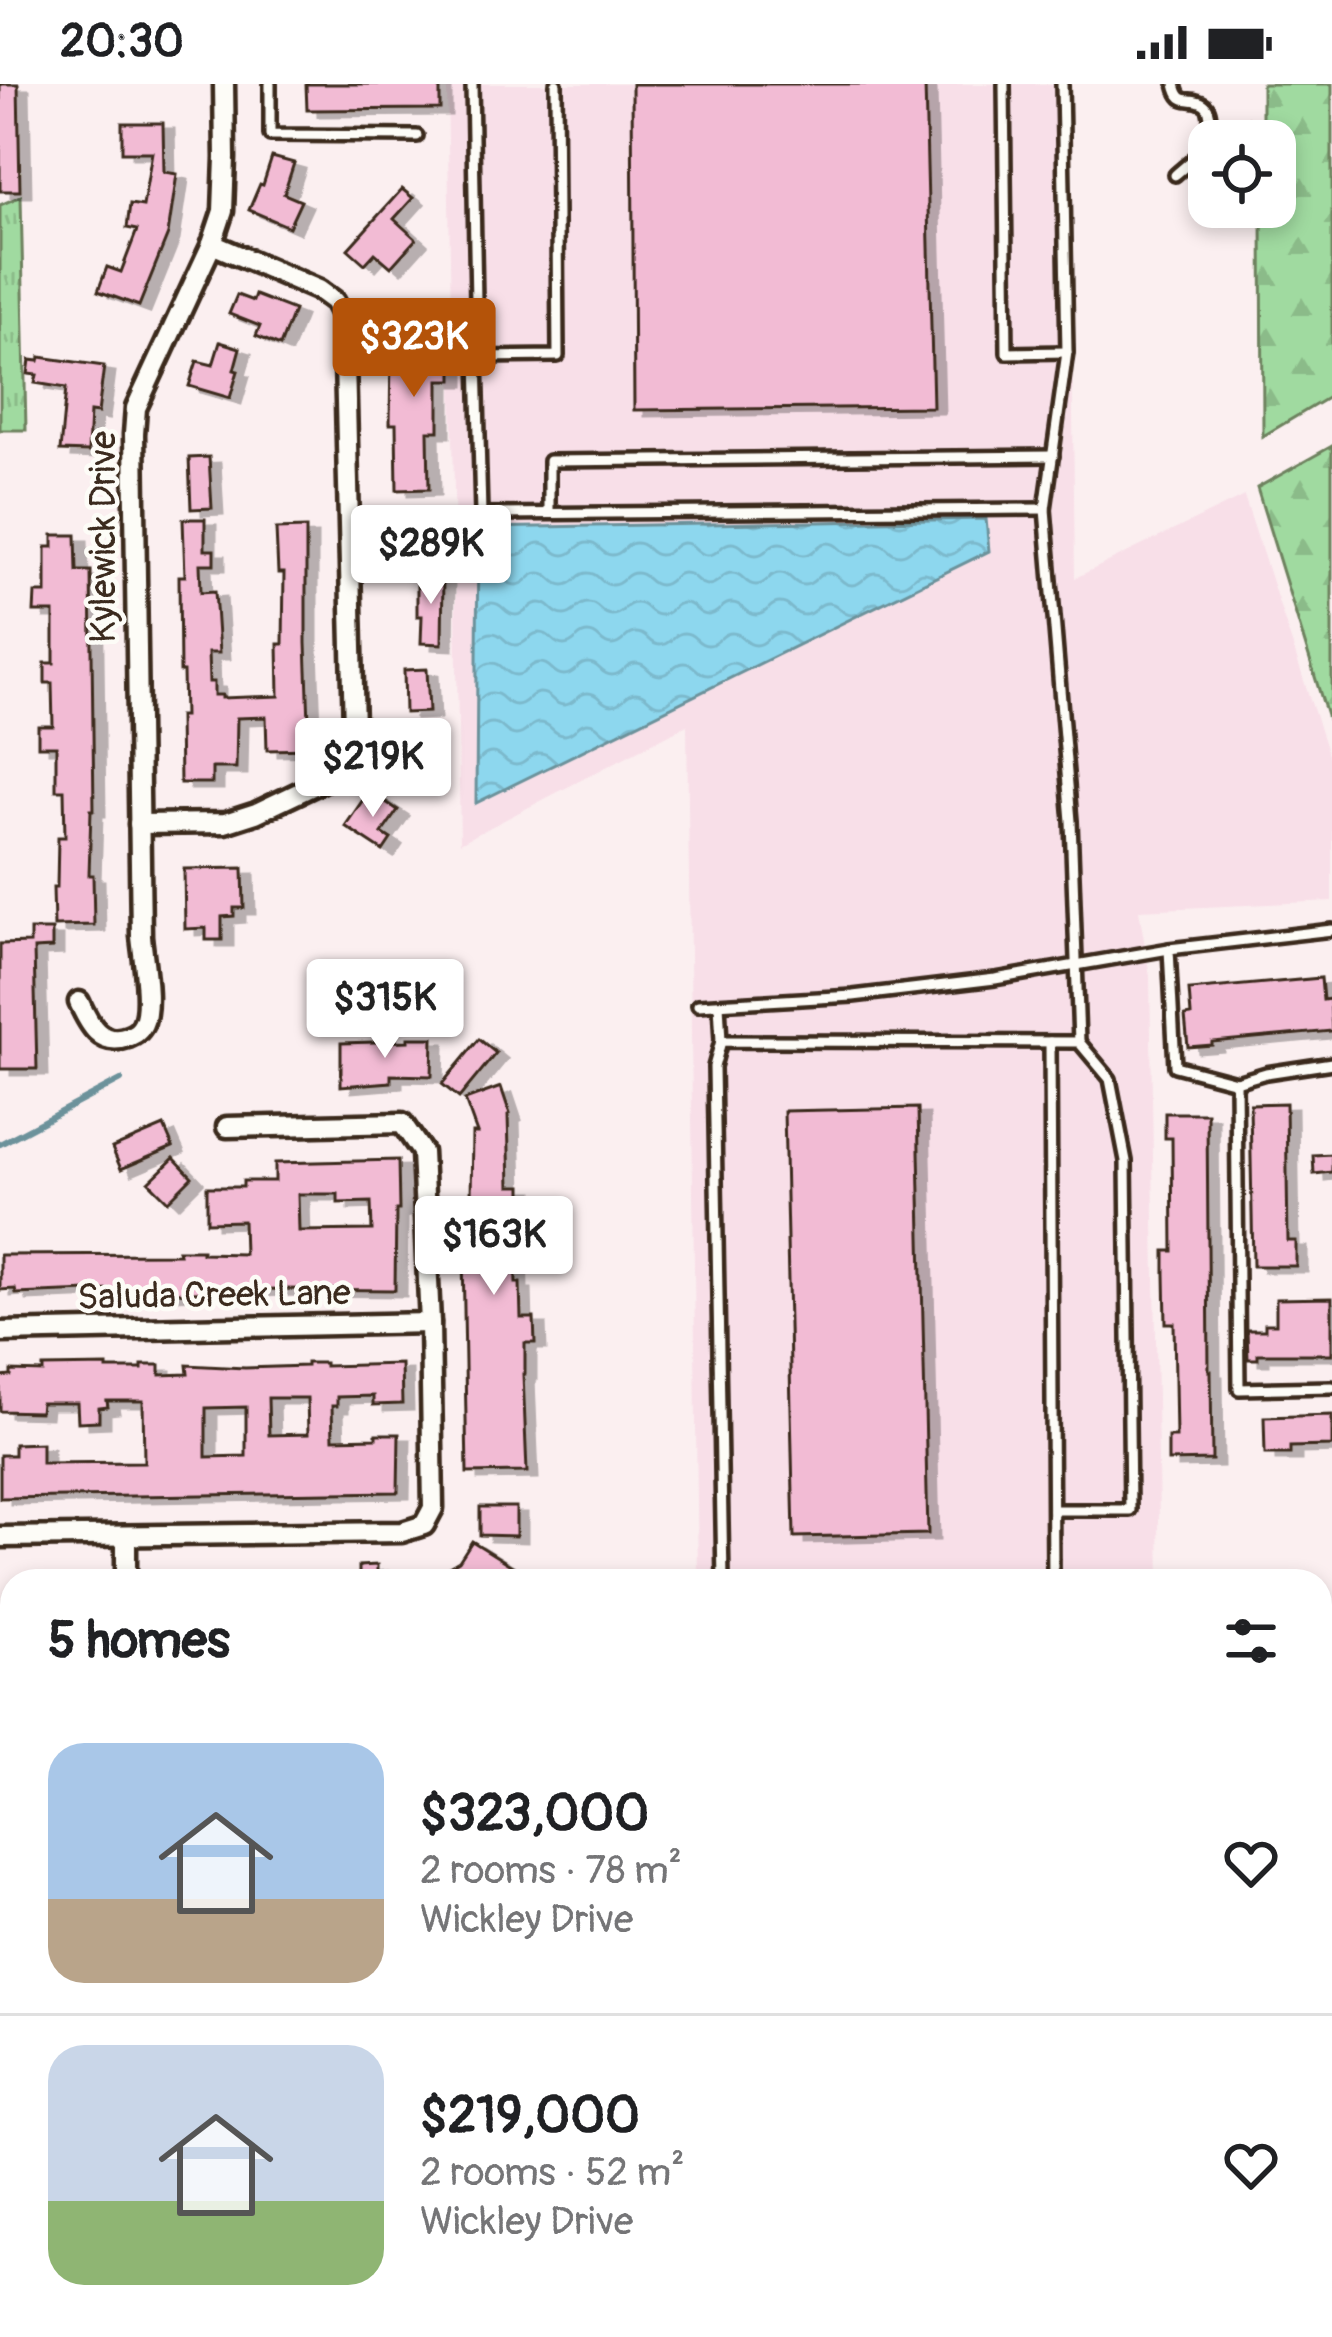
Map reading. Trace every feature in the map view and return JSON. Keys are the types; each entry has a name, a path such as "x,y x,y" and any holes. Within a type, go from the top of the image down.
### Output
{"street":[{"name":"Kylewick Drive","path":"79,1002 90,1026 104,1038 135,1035 144,1023 136,408 223,211 224,84"},
{"path":"140,824 225,823 256,813 338,769 354,729 344,320 334,301 320,290 212,244"},
{"path":"0,1537 402,1532 424,1525 433,1508 422,1152 403,1123 227,1127"},
{"name":"Saluda Creek Lane","path":"0,1332 430,1323"},
{"path":"126,1537 126,1569"}],"lane":[{"path":"270,84 269,135 417,136"},
{"path":"472,84 481,514 1046,509"},
{"path":"478,357 558,356 556,84"},
{"path":"1004,84 1006,352 1067,352"},
{"path":"1053,1510 1130,1510 1126,1161 1109,1079 1079,1042 1071,821 1046,509 1067,352 1062,84"},
{"path":"1174,84 1180,98 1205,104 1210,116 1208,145 1175,175"},
{"path":"549,513 549,461 1053,456"},
{"path":"698,1005 854,996 995,980 1169,949 1332,930"},
{"path":"1169,949 1175,1066 1236,1082 1332,1063"},
{"path":"719,1004 721,1041 714,1067 723,1569"},
{"path":"721,1041 1079,1042"},
{"path":"1050,1042 1053,1569"},
{"path":"1236,1082 1239,1389 1332,1387"}],"shaded area":[{"path":"447,84 1069,84 1075,578 1244,496 1332,767 1332,901 1139,910 1150,976 1160,1569 698,1569 687,725 460,843"}],"green space":[{"path":"1262,84 1332,84 1332,395 1263,436 1262,228 1296,228 1296,120 1262,120"},
{"path":"21,196 26,430 0,430 0,205"},
{"path":"1332,446 1332,732 1257,488"}],"water":[{"path":"986,519 989,551 476,803 478,528"}],"building":[{"path":"0,84 18,84 20,191 0,191"},
{"path":"306,84 440,84 440,109 307,110"},
{"path":"632,84 925,84 933,407 634,410"},
{"path":"122,123 163,123 164,172 177,174 168,234 139,306 98,291 107,267 121,272 137,230 127,228 130,204 143,206 152,152 122,152"},
{"path":"272,157 294,163 284,194 301,201 289,227 249,210"},
{"path":"402,189 413,198 394,219 416,239 391,267 375,253 365,264 348,249"},
{"path":"237,295 253,301 255,295 294,310 280,346 256,336 260,326 229,314"},
{"path":"435,332 435,357 453,357 453,380 439,380 439,431 428,431 429,489 397,490 396,424 390,424 391,353 375,353 375,333"},
{"path":"220,342 240,348 230,398 189,386 197,361 213,365"},
{"path":"40,357 104,366 98,413 90,412 88,452 60,451 66,388 35,383 37,375 28,374 30,360"},
{"path":"209,457 212,508 191,509 189,458"},
{"path":"183,519 205,519 205,550 214,550 214,564 200,564 201,592 215,591 219,653 208,653 209,682 214,682 214,695 222,698 279,696 284,573 278,573 276,529 306,528 310,749 267,750 266,717 237,718 236,768 212,768 212,783 180,783"},
{"path":"53,535 76,535 77,571 91,571 94,810 89,875 93,875 94,925 54,926 58,837 65,837 64,790 56,790 56,746 38,746 38,726 53,726 52,683 45,683 45,663 54,663 54,612 34,612 35,593 46,593 46,547 53,547"},
{"path":"417,575 443,575 442,644 421,643"},
{"path":"427,669 429,712 405,713 404,670"},
{"path":"369,791 398,810 382,833 391,839 383,851 345,826"},
{"path":"243,868 244,908 234,908 234,916 222,917 222,940 206,940 206,928 185,929 184,869"},
{"path":"30,930 52,930 52,948 34,949 37,1069 0,1069 0,944 30,943"},
{"path":"1321,978 1323,1000 1330,999 1332,1031 1188,1047 1189,990"},
{"path":"433,1038 432,1076 391,1075 391,1082 341,1086 341,1043"},
{"path":"479,1039 496,1053 459,1098 442,1084"},
{"path":"501,1087 510,1114 510,1186 522,1186 522,1244 515,1244 521,1318 534,1318 535,1343 525,1343 523,1374 527,1472 467,1473 462,1200 471,1199 472,1133 477,1133 465,1100"},
{"path":"1286,1103 1288,1241 1296,1241 1296,1266 1253,1266 1250,1104"},
{"path":"918,1108 928,1534 794,1537 784,1111"},
{"path":"1165,1113 1207,1113 1212,1460 1168,1461 1168,1437 1176,1437 1174,1323 1166,1323 1165,1274 1165,1251 1173,1251 1172,1138 1165,1138"},
{"path":"164,1126 173,1147 121,1169 112,1148"},
{"path":"1332,1154 1332,1172 1314,1174 1313,1155"},
{"path":"174,1158 192,1177 168,1201 149,1182"},
{"path":"398,1160 395,1290 16,1294 15,1289 0,1290 0,1255 179,1254 178,1250 244,1254 243,1221 207,1222 207,1187 275,1181 275,1163","holes":["298,1194 338,1194 338,1203 371,1202 372,1230 299,1231"]},
{"path":"1332,1298 1332,1354 1258,1354 1258,1359 1248,1359 1247,1330 1265,1330 1265,1324 1276,1324 1276,1299"},
{"path":"401,1364 402,1404 373,1405 373,1396 337,1397 337,1406 332,1406 333,1439 399,1434 398,1492 0,1498 0,1455 14,1455 14,1444 42,1443 42,1463 144,1462 143,1401 107,1401 108,1407 99,1408 99,1421 78,1422 77,1403 41,1403 40,1412 0,1411 0,1377 11,1376 11,1371 160,1365 160,1375 188,1374 187,1365","holes":["268,1398 307,1398 308,1434 269,1435","246,1407 246,1456 206,1457 206,1408"]},
{"path":"1332,1415 1332,1446 1290,1447 1290,1454 1265,1454 1264,1417"},
{"path":"480,1507 516,1507 516,1536 480,1535"},
{"path":"472,1541 517,1569 445,1569 459,1561"}],"waterway":[{"path":"0,1144 121,1080"}]}
